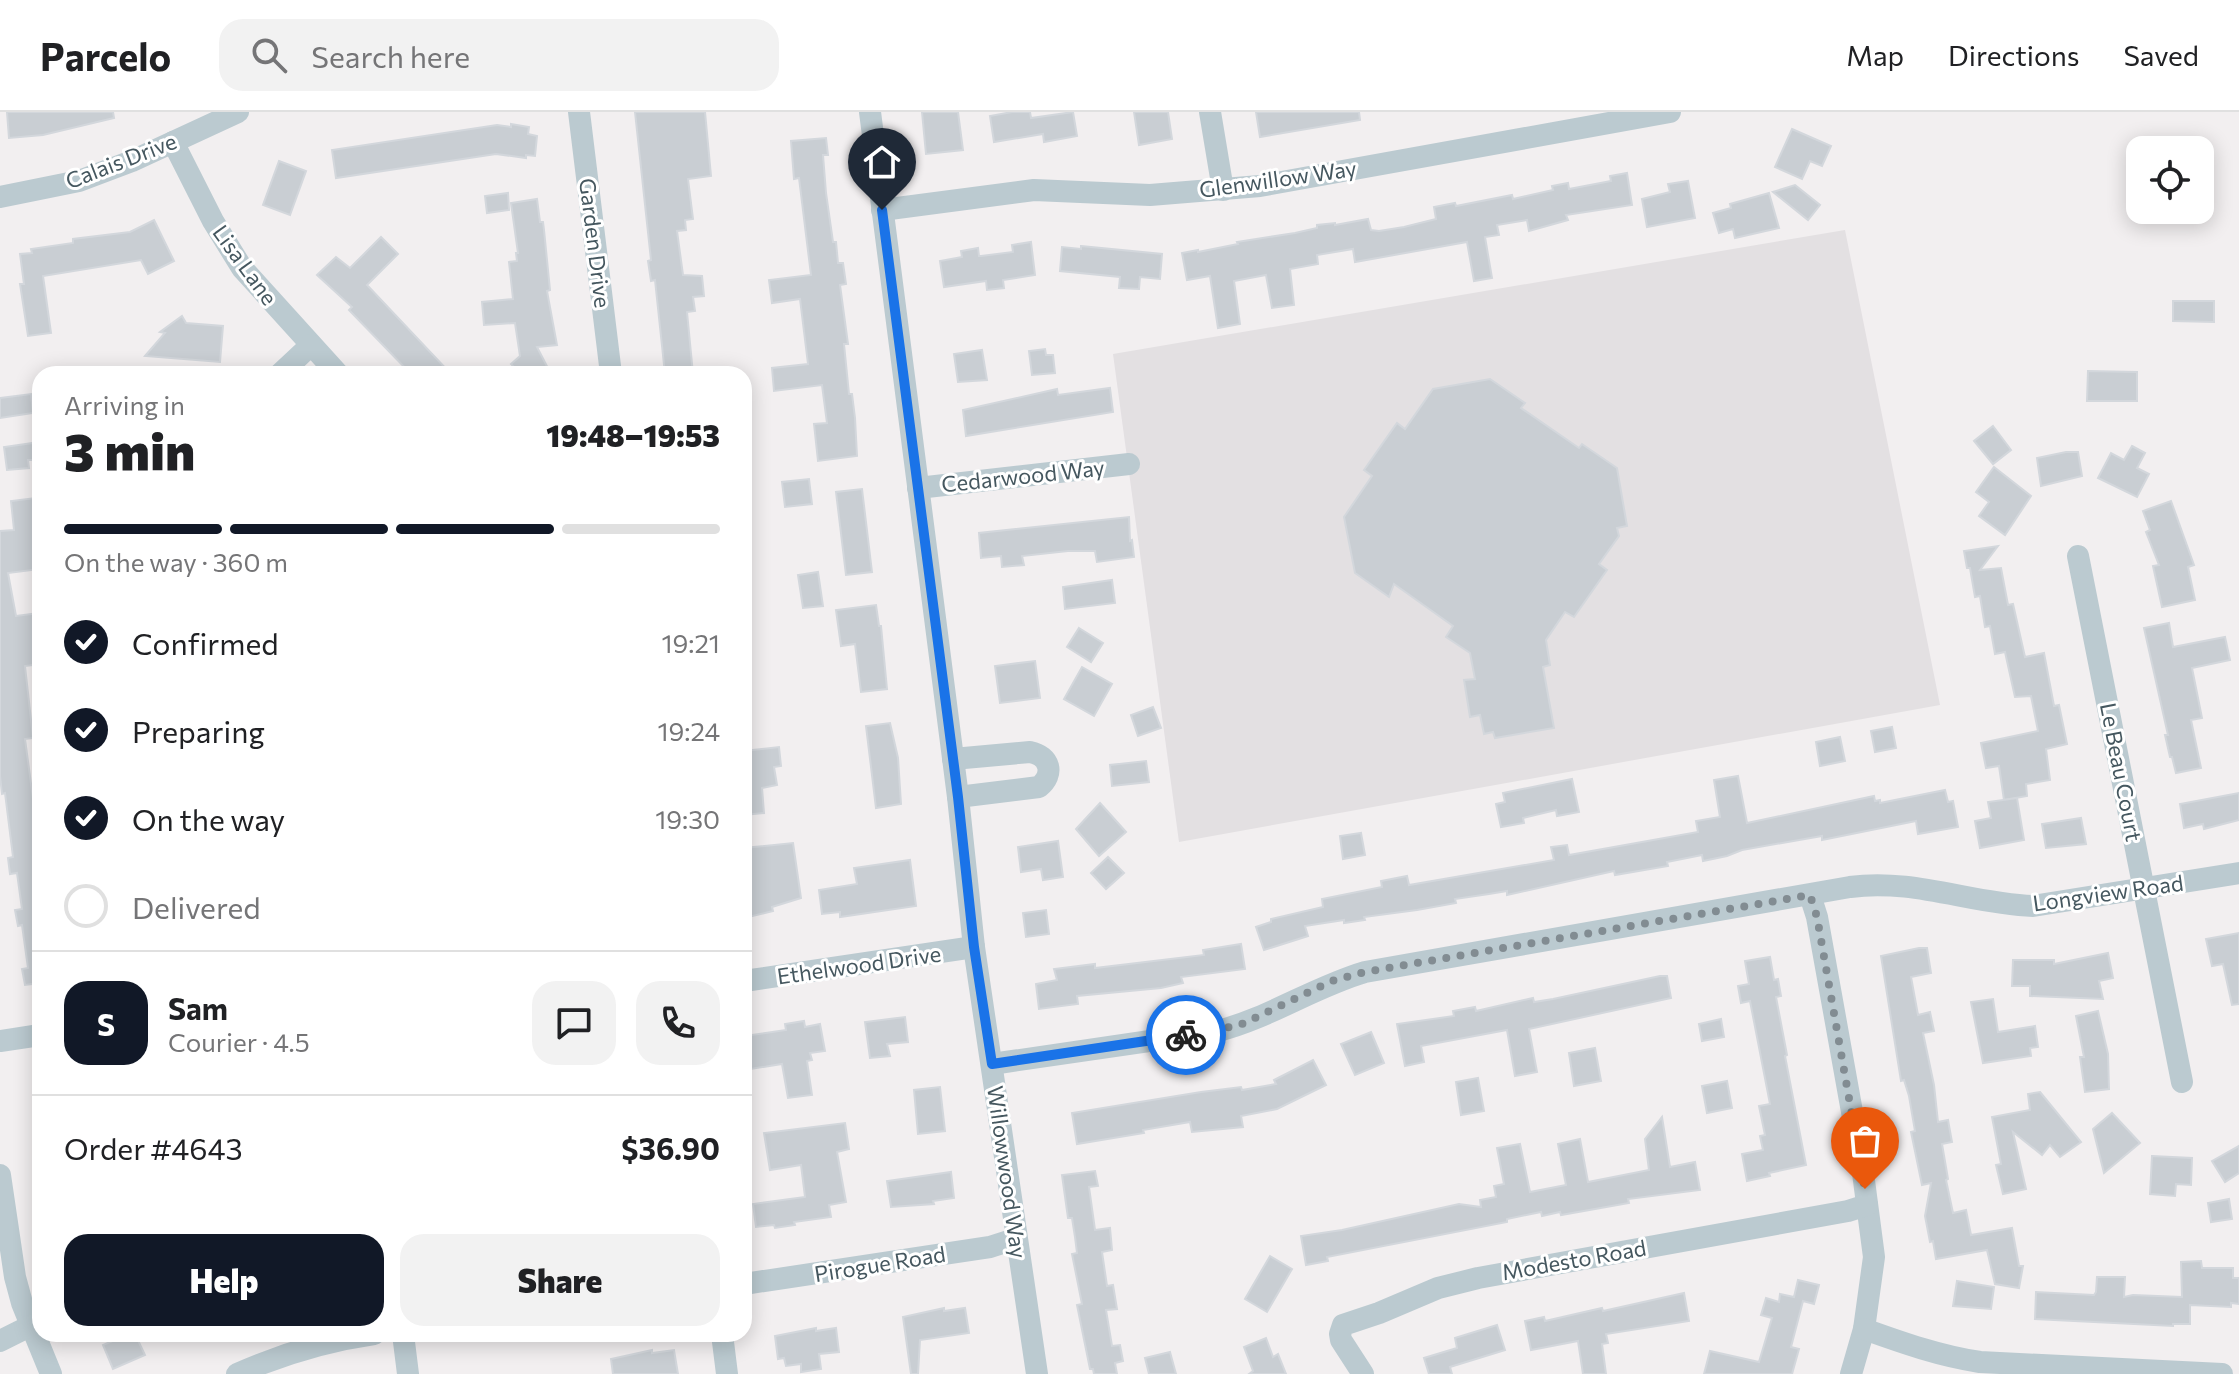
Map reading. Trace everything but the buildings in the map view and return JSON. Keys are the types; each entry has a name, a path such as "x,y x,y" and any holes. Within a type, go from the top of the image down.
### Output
{"street":[{"name":"Calais Drive","path":"0,197 79,181 132,161 238,112"},
{"name":"Garden Drive","path":"579,112 610,366"},
{"name":"Willowwood Way","path":"870,112 958,797 974,947 1037,1374"},
{"path":"1210,112 1223,190"},
{"name":"Glenwillow Way","path":"882,210 1034,190 1150,195 1260,186 1670,112"},
{"name":"Lisa Lane","path":"173,142 213,221 242,268 331,366"},
{"path":"289,366 311,345"},
{"name":"Cedarwood Way","path":"918,488 1129,464"},
{"name":"Le Beau Court","path":"2078,556 2182,1082"},
{"path":"953,759 1030,752 1042,756 1049,766 1048,778 1039,787 958,797"},
{"name":"Longview Road","path":"992,1064 1218,1031 1240,1025 1332,981 1365,972 1877,883 2009,905 2033,906 2239,873"},
{"path":"1810,895 1819,932 1874,1257 1864,1329 1851,1374"},
{"name":"Ethelwood Drive","path":"752,980 974,947"},
{"path":"0,1041 32,1036"},
{"path":"0,1175 15,1277 32,1331"},
{"name":"Modesto Road","path":"1363,1374 1341,1340 1343,1325 1438,1288 1867,1205"},
{"name":"Pirogue Road","path":"752,1283 990,1247 1015,1239"},
{"path":"0,1341 30,1326"},
{"path":"1864,1329 1919,1349 1980,1362 2222,1374"},
{"path":"37,1342 51,1374"},
{"path":"237,1374 292,1351 325,1342"},
{"path":"404,1342 408,1374"},
{"path":"723,1342 727,1374"}],"shaded area":[{"path":"1845,230 1940,705 1179,842 1113,354"}],"way so far":[{"path":"1186,1035 1240,1025 1332,981 1365,972 1810,895 1817,917 1865,1189"}],"route":[{"path":"882,210 958,797 974,947 992,1064 1186,1035"}]}
